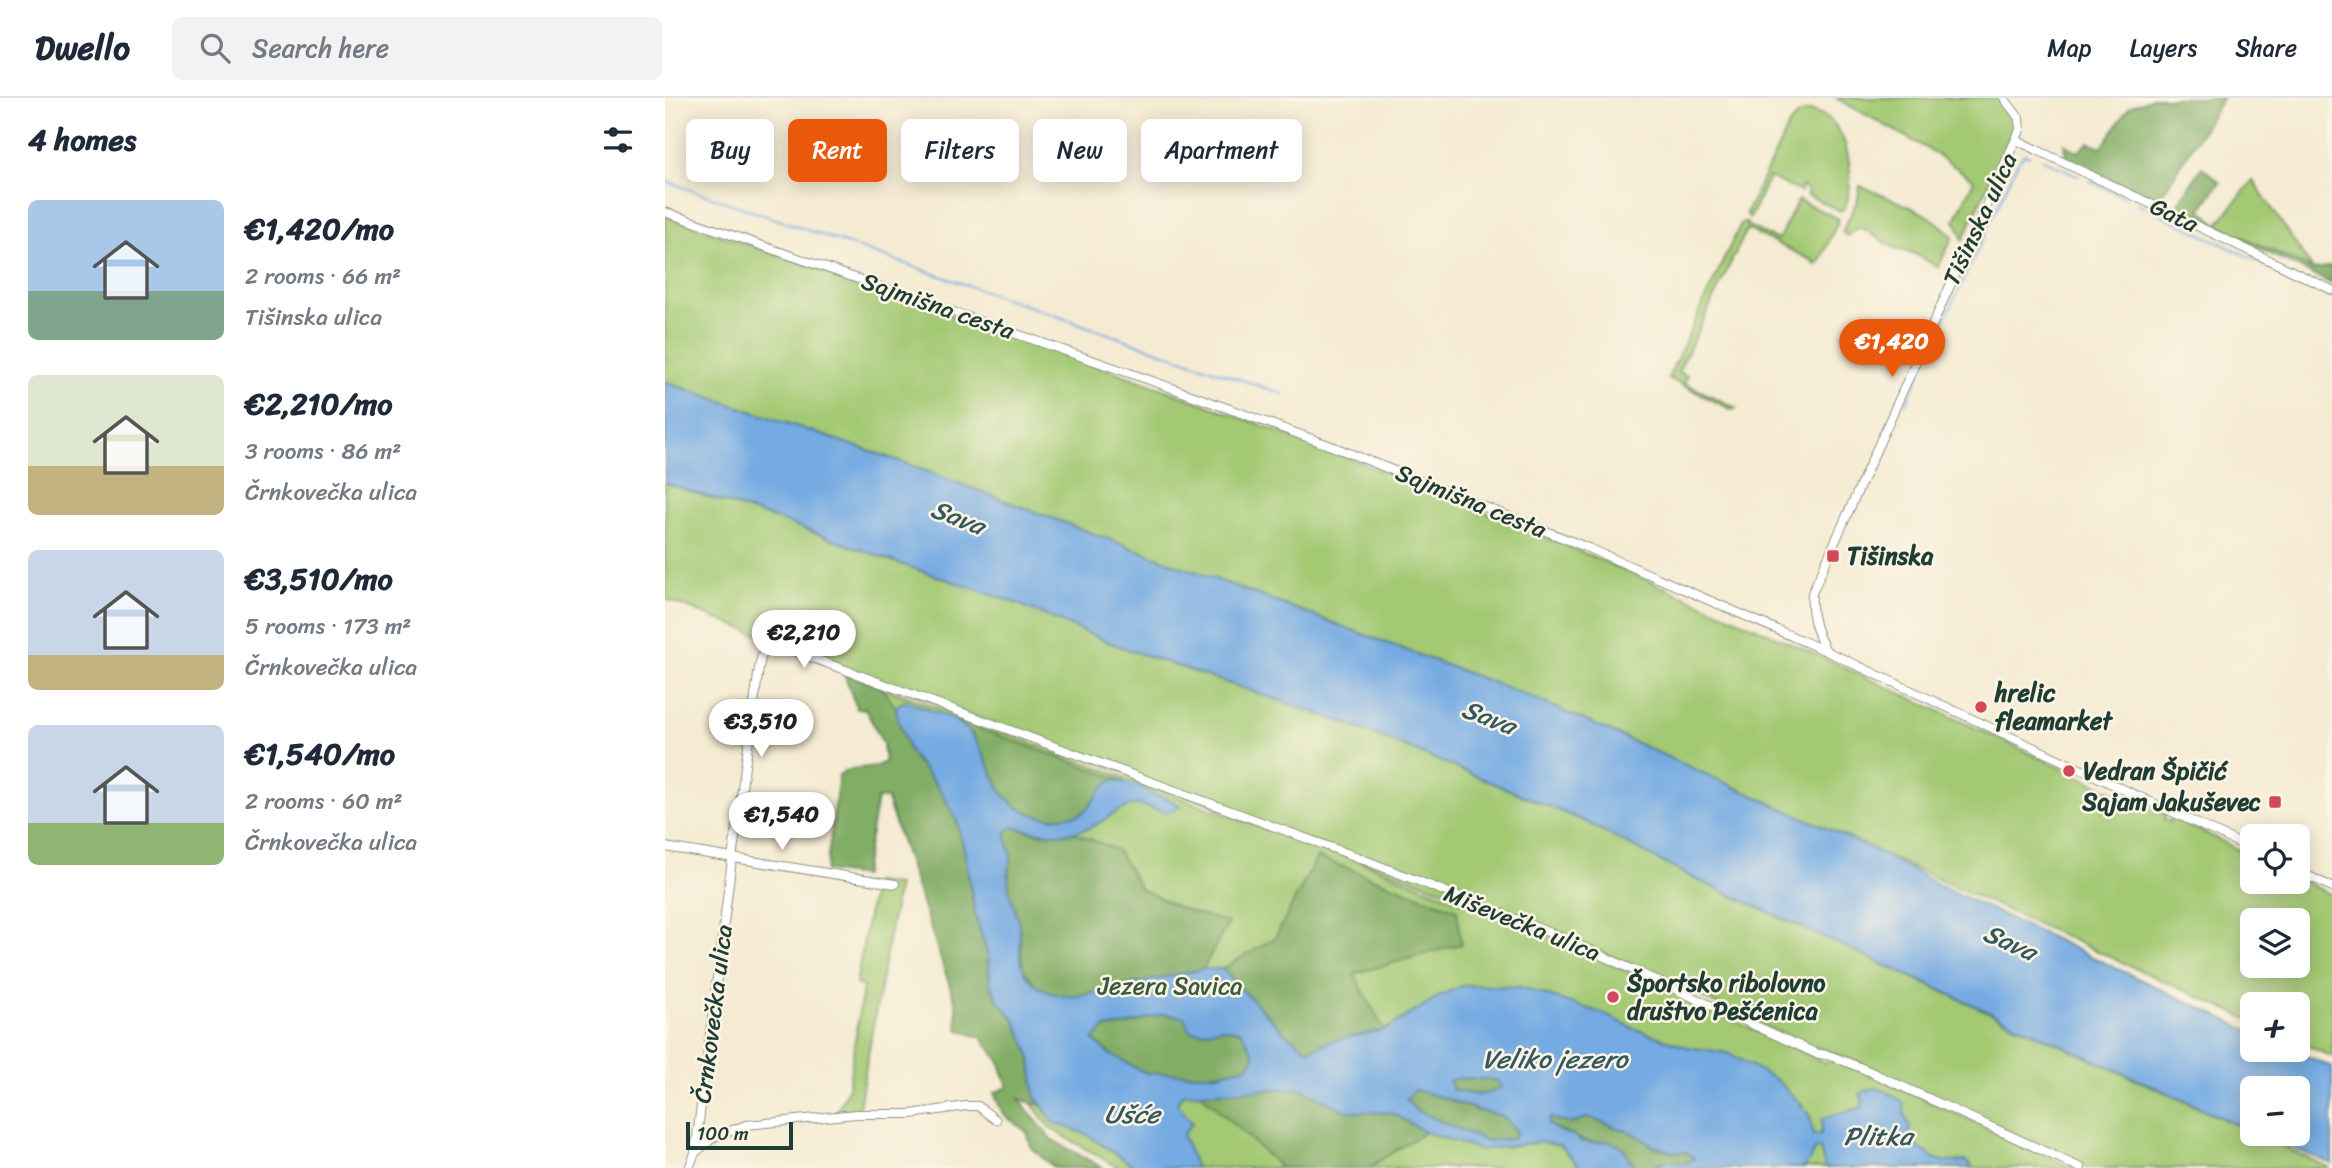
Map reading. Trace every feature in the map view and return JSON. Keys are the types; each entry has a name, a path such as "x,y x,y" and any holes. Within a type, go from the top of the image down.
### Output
{"street":[{"name":"Tišinska ulica","path":"1826,650 1819,639 1813,617 1812,593 2020,130 2019,118 2004,98"},
{"name":"Gata","path":"2016,140 2332,290"},
{"name":"Sajmišna cesta","path":"665,212 1334,447 1591,549 1826,650 2240,843"},
{"name":"Miševečka ulica","path":"777,645 1357,857 1561,937 1815,1053 1853,1064 2081,1168"},
{"name":"Črnkovečka ulica","path":"689,1168 695,1153 732,859 761,657 768,647 777,645"},
{"path":"665,847 895,884"},
{"path":"2310,877 2332,887"},
{"path":"695,1153 714,1138 746,1125 856,1114 911,1114 966,1106 978,1106 996,1120"}],"green space":[{"path":"1836,98 1997,98 2013,120 2012,132 1963,240 1955,220 1974,180 1930,150"},
{"path":"2153,98 2223,98 2158,201 2066,159 2064,143 2078,152 2089,142 2102,147 2129,107"},
{"path":"1810,111 1823,115 1834,124 1842,136 1850,166 1848,197 1844,209 1840,211 1807,195 1808,191 1802,186 1801,192 1769,177 1750,218 1746,213 1789,125 1798,115"},
{"path":"2202,167 2220,182 2201,209 2217,225 2313,270 2332,266 2332,284 2175,208"},
{"path":"2253,180 2313,270 2217,225"},
{"path":"1860,186 1921,213 1953,237 1938,267 1915,254 1895,248 1860,227 1847,236 1842,232 1858,199"},
{"path":"1798,200 1839,219 1819,263 1815,265 1815,262 1747,229 1678,372 1688,376 1684,383 1736,408 1732,410 1668,378 1741,223 1747,223 1746,225 1778,240"},
{"path":"665,216 1166,390 1463,503 1805,650 2142,806 2166,814 2164,819 2169,822 2173,817 2240,850 2240,894 2310,894 2310,885 2332,895 2332,1057 2310,1047 2310,992 2240,992 2240,1016 1526,695 899,461 665,382"},
{"path":"665,483 1016,603 1121,647 1340,721 1401,745 1582,820 1691,877 2240,1127 2240,1146 2282,1146 2330,1168 2089,1168 1860,1063 1817,1047 1815,1049 1567,936 889,685 665,599"},
{"name":"Jezera Savica","path":"844,673 1356,860 1564,942 1826,1063 1829,1059 1856,1068 2074,1168 1119,1168 1050,1128 983,1038 958,1029 956,1004 876,767 885,762 883,743 865,708 857,709"},
{"path":"844,673 881,687 896,708 898,720 926,773 942,792 956,818 975,914 988,955 990,983 997,999 1015,1020 1022,1035 1031,1059 1035,1096 1041,1105 1019,1099 1051,1139 1103,1168 1055,1168 1032,1149 1027,1132 1003,1114 994,1093 1008,1087 999,1061 982,1038 958,1029 956,1004 887,798 877,799 863,876 826,871 839,775 851,769 873,767 885,762 883,743 865,708 857,709"},
{"path":"954,719 1124,781 1115,780 1078,815 1051,818 1034,815 1016,807 1002,793 973,735"},
{"path":"1012,827 1041,834 1075,833 1117,850 1141,889 1180,908 1228,923 1203,969 1078,996 1062,997 1036,985 1023,969 1019,923 1009,892 1011,856 1005,841 1006,831"},
{"path":"1317,857 1457,910 1461,944 1354,974 1384,1030 1330,1041 1308,1050 1286,1034 1222,969 1275,938"},
{"path":"874,882 898,885 858,1112 835,1115 848,1089 863,986 856,984"},
{"path":"1161,1014 1184,1017 1202,1032 1220,1028 1241,1031 1255,1055 1247,1067 1210,1074 1154,1075 1130,1066 1093,1040 1104,1028 1128,1025"},
{"path":"1457,1078 1496,1080 1503,1086 1485,1094 1467,1093 1453,1090 1449,1081"},
{"path":"1300,1088 1346,1111 1392,1113 1425,1132 1368,1168 1277,1168 1279,1166 1199,1092"},
{"path":"1415,1090 1502,1116 1517,1130 1513,1139 1486,1141 1416,1110 1406,1099"},
{"path":"1588,1117 1635,1134 1654,1147 1686,1152 1695,1158 1685,1164 1661,1161 1653,1168 1639,1168 1608,1141 1587,1141 1548,1124 1550,1118 1571,1124"}],"water":[{"name":"Sava","path":"665,382 899,461 1526,695 1873,849 1937,884 2240,1026 2240,1062 2310,1062 2310,1058 2332,1067 2332,1164 2288,1146 2310,1146 2310,1076 2240,1076 2240,1126 1691,877 1582,820 1401,745 1340,721 1121,647 1016,603 665,483"},
{"path":"907,701 954,719 967,729 978,744 1002,793 1016,807 1034,815 1051,818 1078,815 1086,810 1107,783 1115,780 1142,787 1180,806 1168,812 1130,806 1087,829 1066,834 1013,827 1006,831 1011,859 1008,884 1019,926 1023,969 1042,989 1063,996 1078,996 1203,969 1222,969 1286,1034 1309,1050 1330,1041 1384,1030 1441,995 1465,985 1521,987 1602,1013 1633,1028 1687,1047 1728,1053 1777,1080 1810,1116 1813,1135 1821,1134 1823,1118 1861,1108 1863,1100 1860,1094 1878,1088 1888,1092 1904,1103 1904,1112 1910,1126 1909,1136 1913,1144 1936,1159 1946,1162 1966,1161 1973,1168 1825,1168 1820,1148 1815,1149 1805,1168 1653,1168 1668,1161 1685,1164 1694,1158 1686,1152 1673,1152 1654,1146 1635,1134 1588,1117 1571,1124 1550,1118 1548,1124 1573,1135 1581,1142 1608,1141 1624,1148 1629,1160 1639,1168 1581,1168 1560,1146 1540,1142 1480,1150 1425,1132 1392,1113 1346,1111 1300,1088 1182,1094 1177,1104 1192,1123 1183,1135 1196,1168 1136,1168 1086,1134 1054,1123 1035,1096 1031,1059 1022,1035 1015,1020 997,999 990,983 988,955 975,914 956,818 942,792 910,753 898,720 896,708","holes":["1161,1014 1184,1017 1190,1031 1202,1032 1220,1028 1241,1031 1255,1055 1247,1067 1217,1074 1146,1073 1108,1053 1093,1040 1105,1028 1128,1025","1457,1078 1496,1080 1502,1086 1490,1093 1472,1094 1453,1090 1449,1081","1415,1090 1445,1098 1502,1116 1517,1131 1513,1139 1485,1141 1416,1110 1406,1099"]}],"waterway":[{"path":"1997,98 2013,123 2012,136 1999,163"},
{"path":"1906,404 2018,162 2024,154 2030,156"},
{"path":"2042,159 2079,176"},
{"path":"665,181 1283,394"},
{"path":"2089,181 2126,198"},
{"path":"2137,203 2332,297"}],"place":[{"name":"Tišinska","path":"1833,556"},
{"name":"hrelic fleamarket","path":"1981,707"},
{"name":"Vedran Špičić","path":"2069,771"},
{"name":"Sajam Jakuševec","path":"2275,802"},
{"name":"Športsko ribolovno društvo Pešćenica","path":"1613,997"}],"water label":[{"name":"Veliko jezero","path":"1555,1059"},
{"name":"Ušće","path":"1132,1114"},
{"name":"Plitka","path":"1878,1136"}]}
